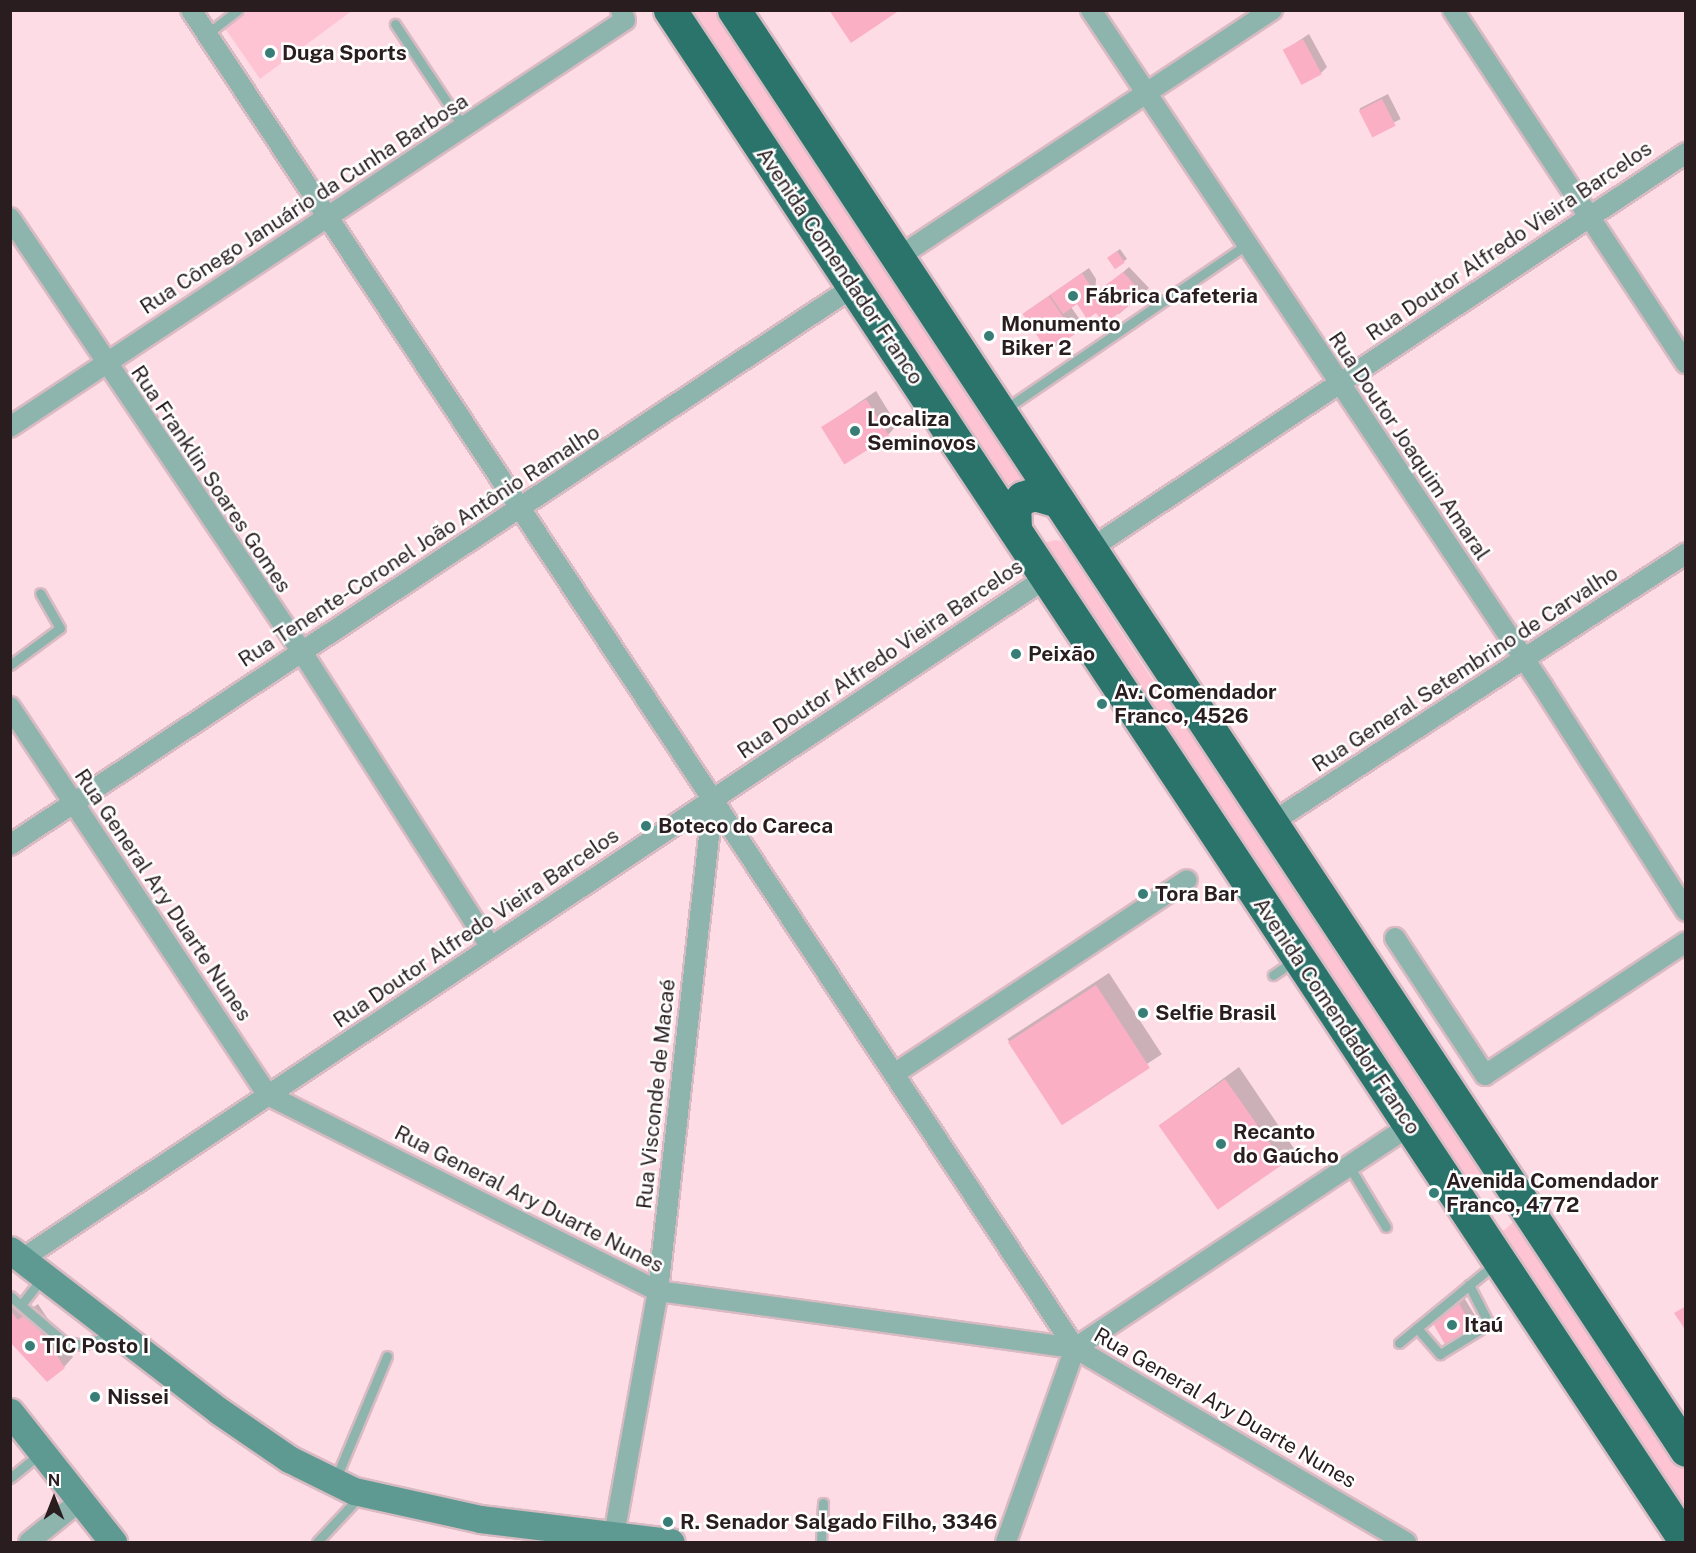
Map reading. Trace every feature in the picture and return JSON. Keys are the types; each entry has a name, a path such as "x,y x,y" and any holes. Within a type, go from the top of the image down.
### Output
{"highway":[{"name":"Avenida Comendador Franco","path":"670,10 1046,578 1285,967 1409,1126 1686,1542"},
{"path":"734,10 1686,1450"},
{"path":"1015,530 1014,507 1022,498 1034,494 1058,501"},
{"path":"1453,1191 1478,1199 1489,1195 1504,1176"}],"main road":[{"path":"16,1255 117,1333 289,1459 334,1482 362,1493 480,1519 610,1539 671,1542"},
{"path":"10,1412 113,1542"}],"street":[{"path":"192,10 1075,1348"},
{"name":"Rua Doutor Joaquim Amaral","path":"1091,10 1337,384 1525,660 1686,911"},
{"path":"897,258 1272,10"},
{"path":"1453,10 1686,363"},
{"name":"Rua Cônego Januário da Cunha Barbosa","path":"10,427 464,128 623,16"},
{"name":"Rua Doutor Alfredo Vieira Barcelos","path":"1090,549 1686,153"},
{"name":"Rua Franklin Soares Gomes","path":"10,218 105,364 302,652 491,947"},
{"name":"Rua Tenente-Coronel João Antônio Ramalho","path":"10,845 854,287"},
{"name":"Rua General Setembrino de Carvalho","path":"1272,823 1686,554"},
{"name":"Rua Doutor Alfredo Vieira Barcelos","path":"16,1255 268,1095 1046,578"},
{"name":"Rua General Ary Duarte Nunes","path":"10,707 72,804 268,1095 658,1291 1075,1348 1398,1541"},
{"name":"Rua Visconde de Macaé","path":"610,1539 658,1291 713,799"},
{"path":"894,1074 1186,880"},
{"path":"1395,938 1485,1075 1686,942"},
{"path":"1005,1542 1075,1348 1409,1126"},
{"path":"29,1542 80,1502"}],"lane":[{"path":"207,34 238,10"},
{"path":"394,24 464,128"},
{"path":"1000,413 1246,245"},
{"path":"10,665 60,628 40,593"},
{"path":"1349,1166 1386,1227"},
{"path":"1400,1342 1499,1261"},
{"path":"21,1305 44,1276"},
{"path":"1417,1328 1440,1354 1489,1324 1469,1285"},
{"path":"10,1296 63,1341 82,1345 117,1333"},
{"path":"334,1482 387,1356"},
{"path":"10,1478 42,1452"},
{"path":"317,1542 362,1493"},
{"path":"821,1542 823,1503"}],"shaded area":[{"name":"Duga Sports","path":"353,10 260,79 224,27 248,11"},
{"path":"685,11 722,11 1030,482 1012,481 1003,489"},
{"path":"1062,541 1158,688 1218,766 1492,1179 1486,1186 1469,1190 1044,543"},
{"path":"1518,1218 1685,1471 1685,1526 1494,1229 1504,1230"}],"building":[{"path":"829,10 900,10 851,43"},
{"path":"1303,39 1322,74 1301,85 1283,50"},
{"path":"1382,99 1396,126 1372,138 1359,111"},
{"path":"1117,251 1125,263 1115,269 1107,258"},
{"path":"1123,272 1144,295 1104,324 1096,313 1087,319 1077,304 1063,314 1050,295 1082,273 1095,293"},
{"path":"1049,296 1075,334 1048,352 1022,314"},
{"name":"Localiza Seminovos","path":"866,399 889,436 844,464 821,427"},
{"path":"1096,985 1150,1068 1062,1125 1008,1042"},
{"name":"Recanto do Gaúcho","path":"1225,1079 1284,1163 1218,1210 1159,1125"},
{"name":"Itaú","path":"1457,1300 1474,1330 1447,1348 1431,1320"},
{"path":"1686,1306 1686,1331 1674,1313"},
{"name":"TIC Posto I","path":"10,1310 18,1320 28,1312 65,1368 47,1382 10,1342"}],"place":[{"name":"Duga Sports","path":"270,53"},
{"name":"Fábrica Cafeteria","path":"1073,296"},
{"name":"Monumento Biker 2","path":"989,336"},
{"name":"Localiza Seminovos","path":"855,431"},
{"name":"Peixão","path":"1016,654"},
{"name":"Av. Comendador Franco, 4526","path":"1102,704"},
{"name":"Boteco do Careca","path":"646,826"},
{"name":"Tora Bar","path":"1143,894"},
{"name":"Selfie Brasil","path":"1143,1013"},
{"name":"Recanto do Gaúcho","path":"1221,1144"},
{"name":"Avenida Comendador Franco, 4772","path":"1434,1193"},
{"name":"Itaú","path":"1452,1325"},
{"name":"TIC Posto I","path":"30,1346"},
{"name":"Nissei","path":"95,1397"},
{"name":"R. Senador Salgado Filho, 3346","path":"668,1522"}]}
